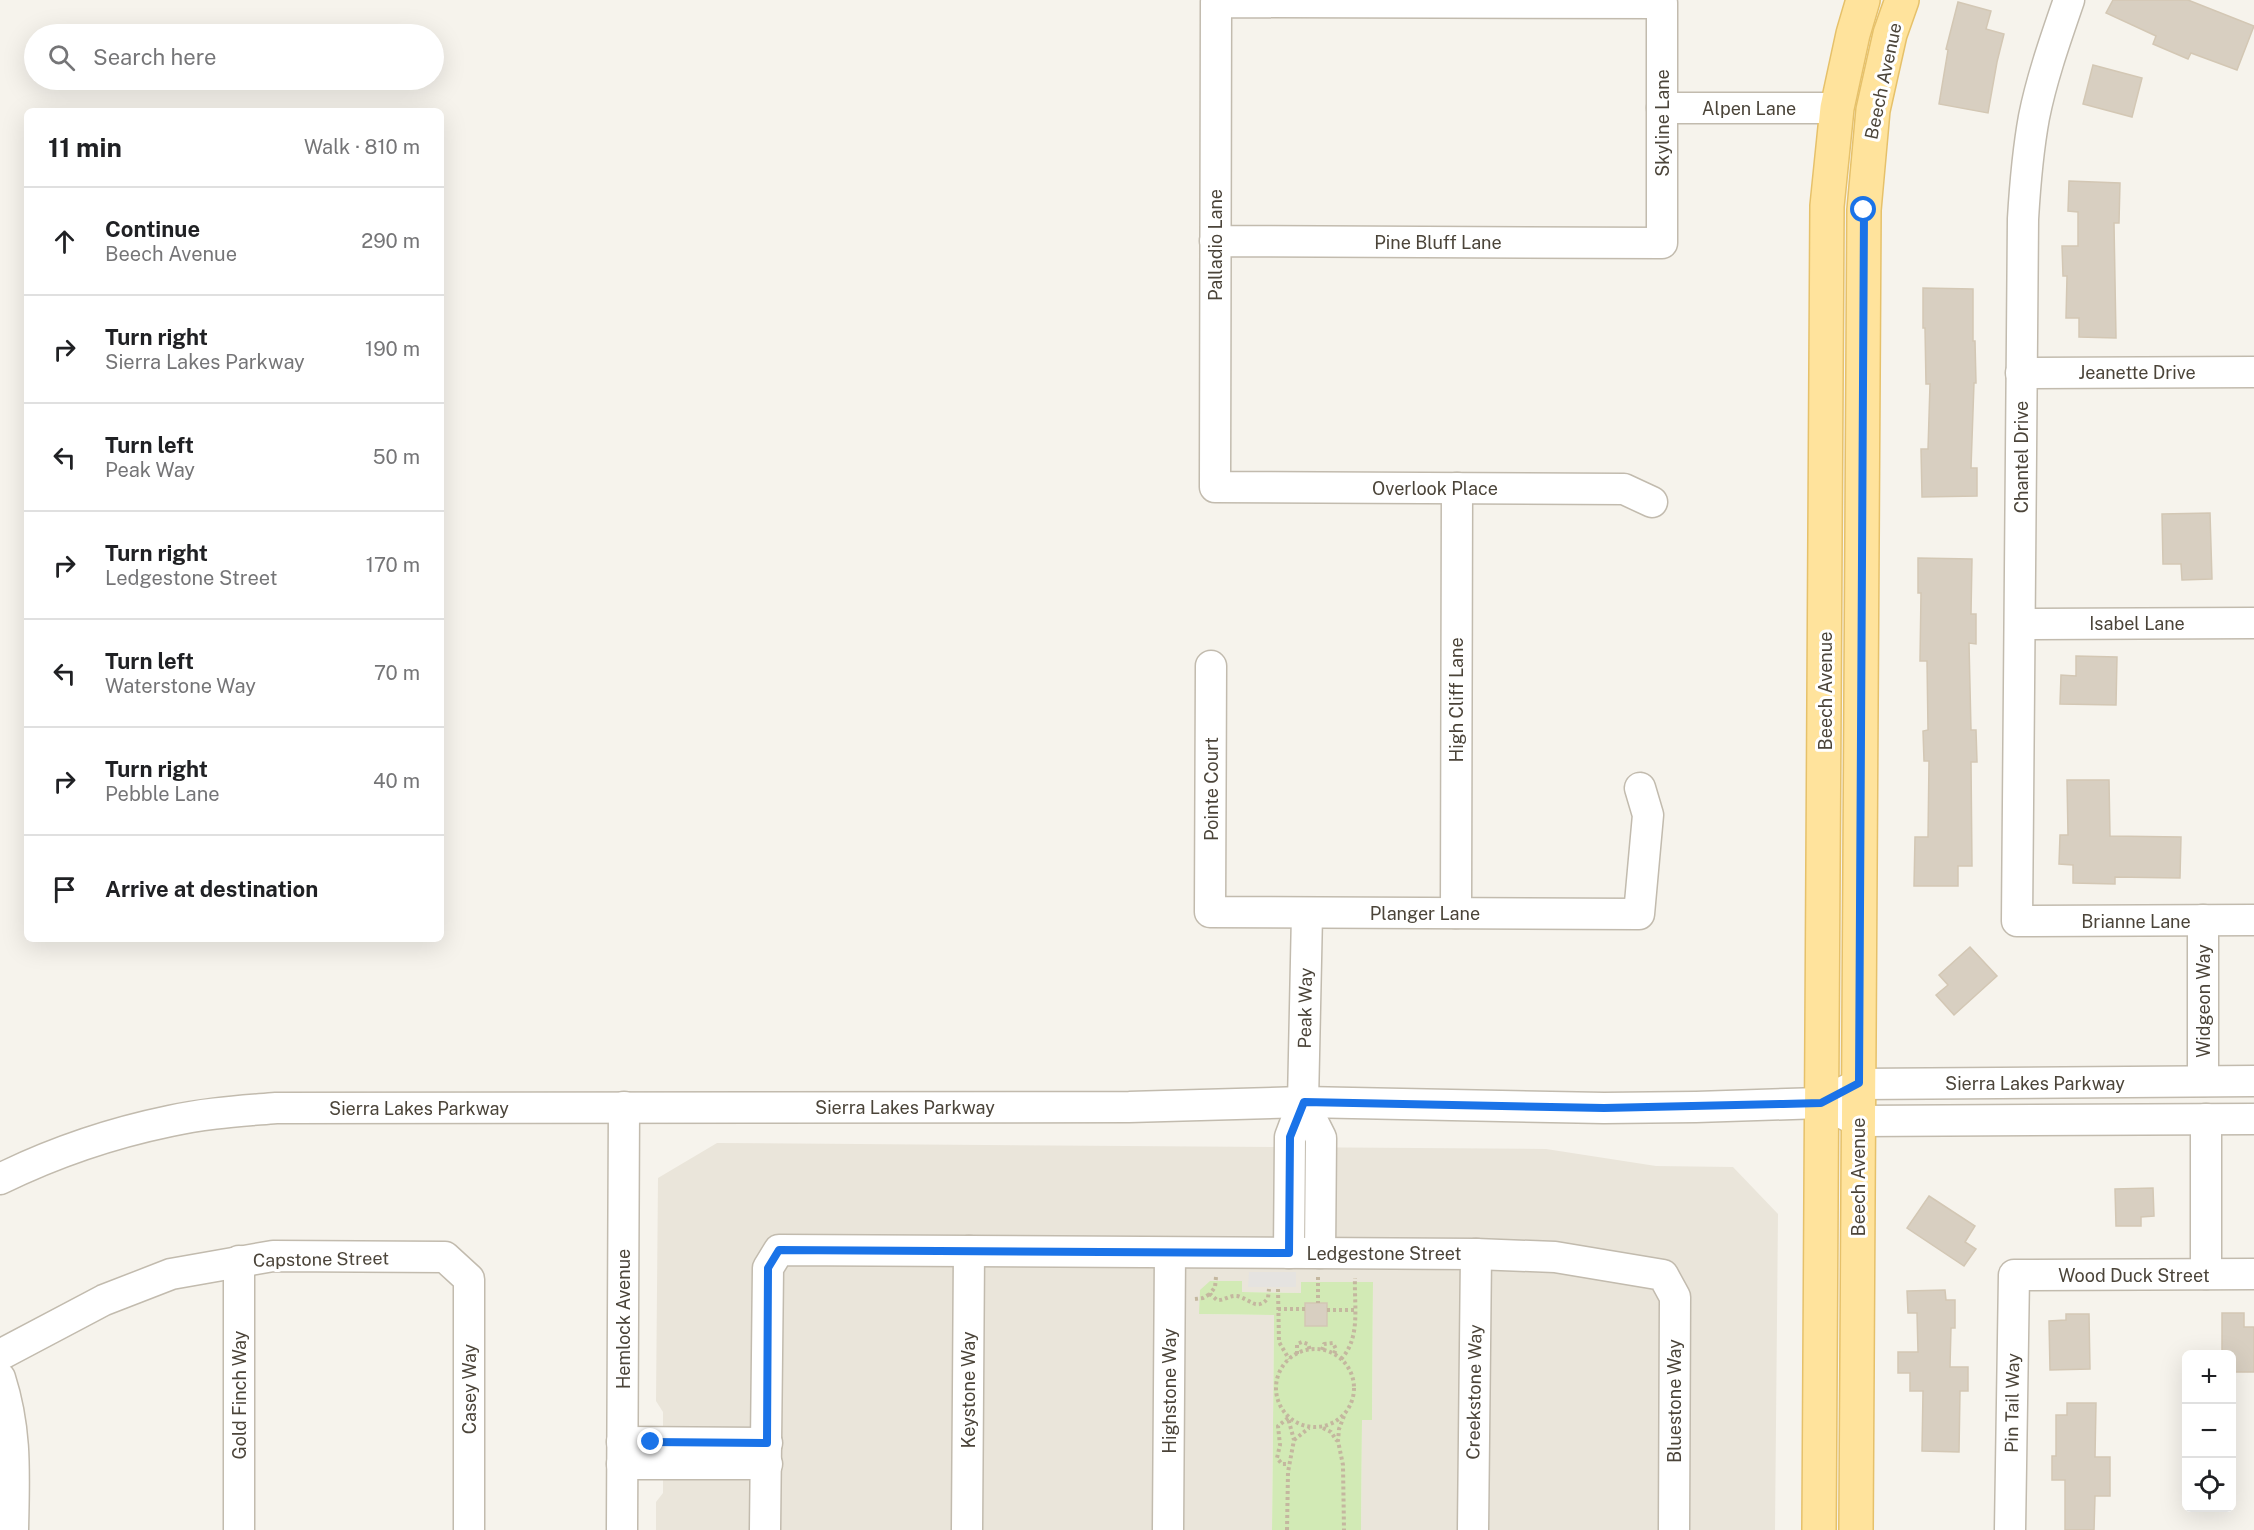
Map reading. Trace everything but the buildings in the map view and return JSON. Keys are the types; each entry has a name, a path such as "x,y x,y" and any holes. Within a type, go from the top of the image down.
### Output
{"main road":[{"name":"Beech Avenue","path":"1819,1530 1827,206 1837,108 1863,0"},
{"name":"Beech Avenue","path":"1856,1530 1864,210 1873,110 1890,34 1902,0"}],"street":[{"name":"Chantel Drive","path":"2017,921 2023,219 2029,148 2040,90 2069,0"},
{"name":"Palladio Lane","path":"1215,487 1216,2 1662,3"},
{"name":"Skyline Lane","path":"1662,3 1662,243"},
{"name":"Alpen Lane","path":"1662,108 1837,108"},
{"name":"Pine Bluff Lane","path":"1215,241 1662,243"},
{"name":"Jeanette Drive","path":"2021,373 2254,372"},
{"name":"Overlook Place","path":"1215,487 1624,489 1652,502"},
{"name":"High Cliff Lane","path":"1456,488 1456,913"},
{"name":"Isabel Lane","path":"2021,624 2254,623"},
{"name":"Pointe Court","path":"1210,912 1211,666"},
{"name":"Planger Lane","path":"1210,912 1639,914 1648,815 1640,788"},
{"name":"Peak Way","path":"1289,1253 1290,1137 1304,1102 1307,914"},
{"name":"Widgeon Way","path":"2203,920 2203,1082"},
{"name":"Brianne Lane","path":"2017,921 2254,920"},
{"name":"Sierra Lakes Parkway","path":"0,1179 106,1137 172,1120 276,1108 1129,1107 1304,1102 1604,1108 1821,1103 1859,1083 2254,1081"},
{"name":"Peak Way","path":"1304,1102 1321,1138 1319,1265"},
{"name":"Sierra Lakes Parkway","path":"1821,1103 1858,1121 2254,1119"},
{"name":"Hemlock Avenue","path":"622,1530 624,1107"},
{"path":"2206,1119 2206,1274"},
{"name":"Ledgestone Street","path":"767,1453 768,1268 779,1250 1289,1253 1319,1265 1476,1254 1555,1257 1663,1275"},
{"name":"Keystone Way","path":"967,1530 969,1251"},
{"name":"Highstone Way","path":"1168,1530 1170,1253"},
{"name":"Creekstone Way","path":"1473,1530 1476,1254"},
{"name":"Capstone Street","path":"0,1355 104,1300 171,1274 273,1256 445,1257"},
{"name":"Casey Way","path":"445,1257 468,1279 469,1530"},
{"name":"Gold Finch Way","path":"238,1261 239,1530"},
{"name":"Wood Duck Street","path":"2014,1275 2254,1274"},
{"name":"Bluestone Way","path":"1663,1275 1675,1297 1674,1530"},
{"name":"Pin Tail Way","path":"2010,1530 2014,1275"},
{"path":"0,1378 7,1400 14,1440 13,1530"},
{"path":"622,1453 767,1453 765,1530"}],"path":[{"path":"1318,1304 1319,1265"},
{"path":"1195,1299 1210,1294 1215,1287 1216,1277"},
{"path":"1341,1359 1348,1352 1354,1339 1355,1277"},
{"path":"1210,1294 1217,1300 1236,1296 1256,1305 1266,1300 1269,1289"},
{"path":"1278,1289 1279,1342 1289,1359"},
{"path":"1278,1309 1305,1309"},
{"path":"1327,1310 1354,1310"},
{"path":"1297,1354 1297,1344 1302,1342 1308,1344 1310,1350"},
{"path":"1322,1350 1324,1344 1333,1343 1336,1349 1334,1354"},
{"path":"1344,1416 1322,1427 1298,1424 1288,1417 1280,1406 1276,1394 1276,1382 1289,1359 1310,1350 1322,1350 1341,1359 1348,1366 1354,1378 1355,1391 1352,1404 1339,1429 1338,1441 1343,1465 1344,1530"},
{"path":"1287,1530 1289,1464 1294,1440 1288,1417"},
{"path":"1288,1417 1278,1426 1280,1445 1277,1458 1282,1464 1289,1464"},
{"path":"1294,1440 1310,1427"},
{"path":"1322,1427 1331,1432 1338,1441"}],"shaded area":[{"path":"717,1143 1546,1149 1656,1166 1733,1167 1778,1214 1775,1530 1361,1530 1362,1420 1372,1420 1373,1283 1301,1282 1301,1293 1241,1292 1200,1314 1274,1315 1272,1530 656,1530 656,1502 663,1493 663,1412 656,1401 658,1178"},
{"path":"1249,1272 1296,1272 1296,1287 1248,1287"}],"green space":[{"path":"1210,1281 1242,1281 1242,1292 1301,1293 1301,1282 1373,1282 1372,1420 1362,1420 1361,1530 1272,1530 1274,1315 1199,1314 1200,1290"}],"route":[{"path":"651,1442 767,1443 768,1268 779,1250 1289,1253 1290,1137 1304,1102 1604,1108 1821,1103 1859,1083 1864,210"}]}
